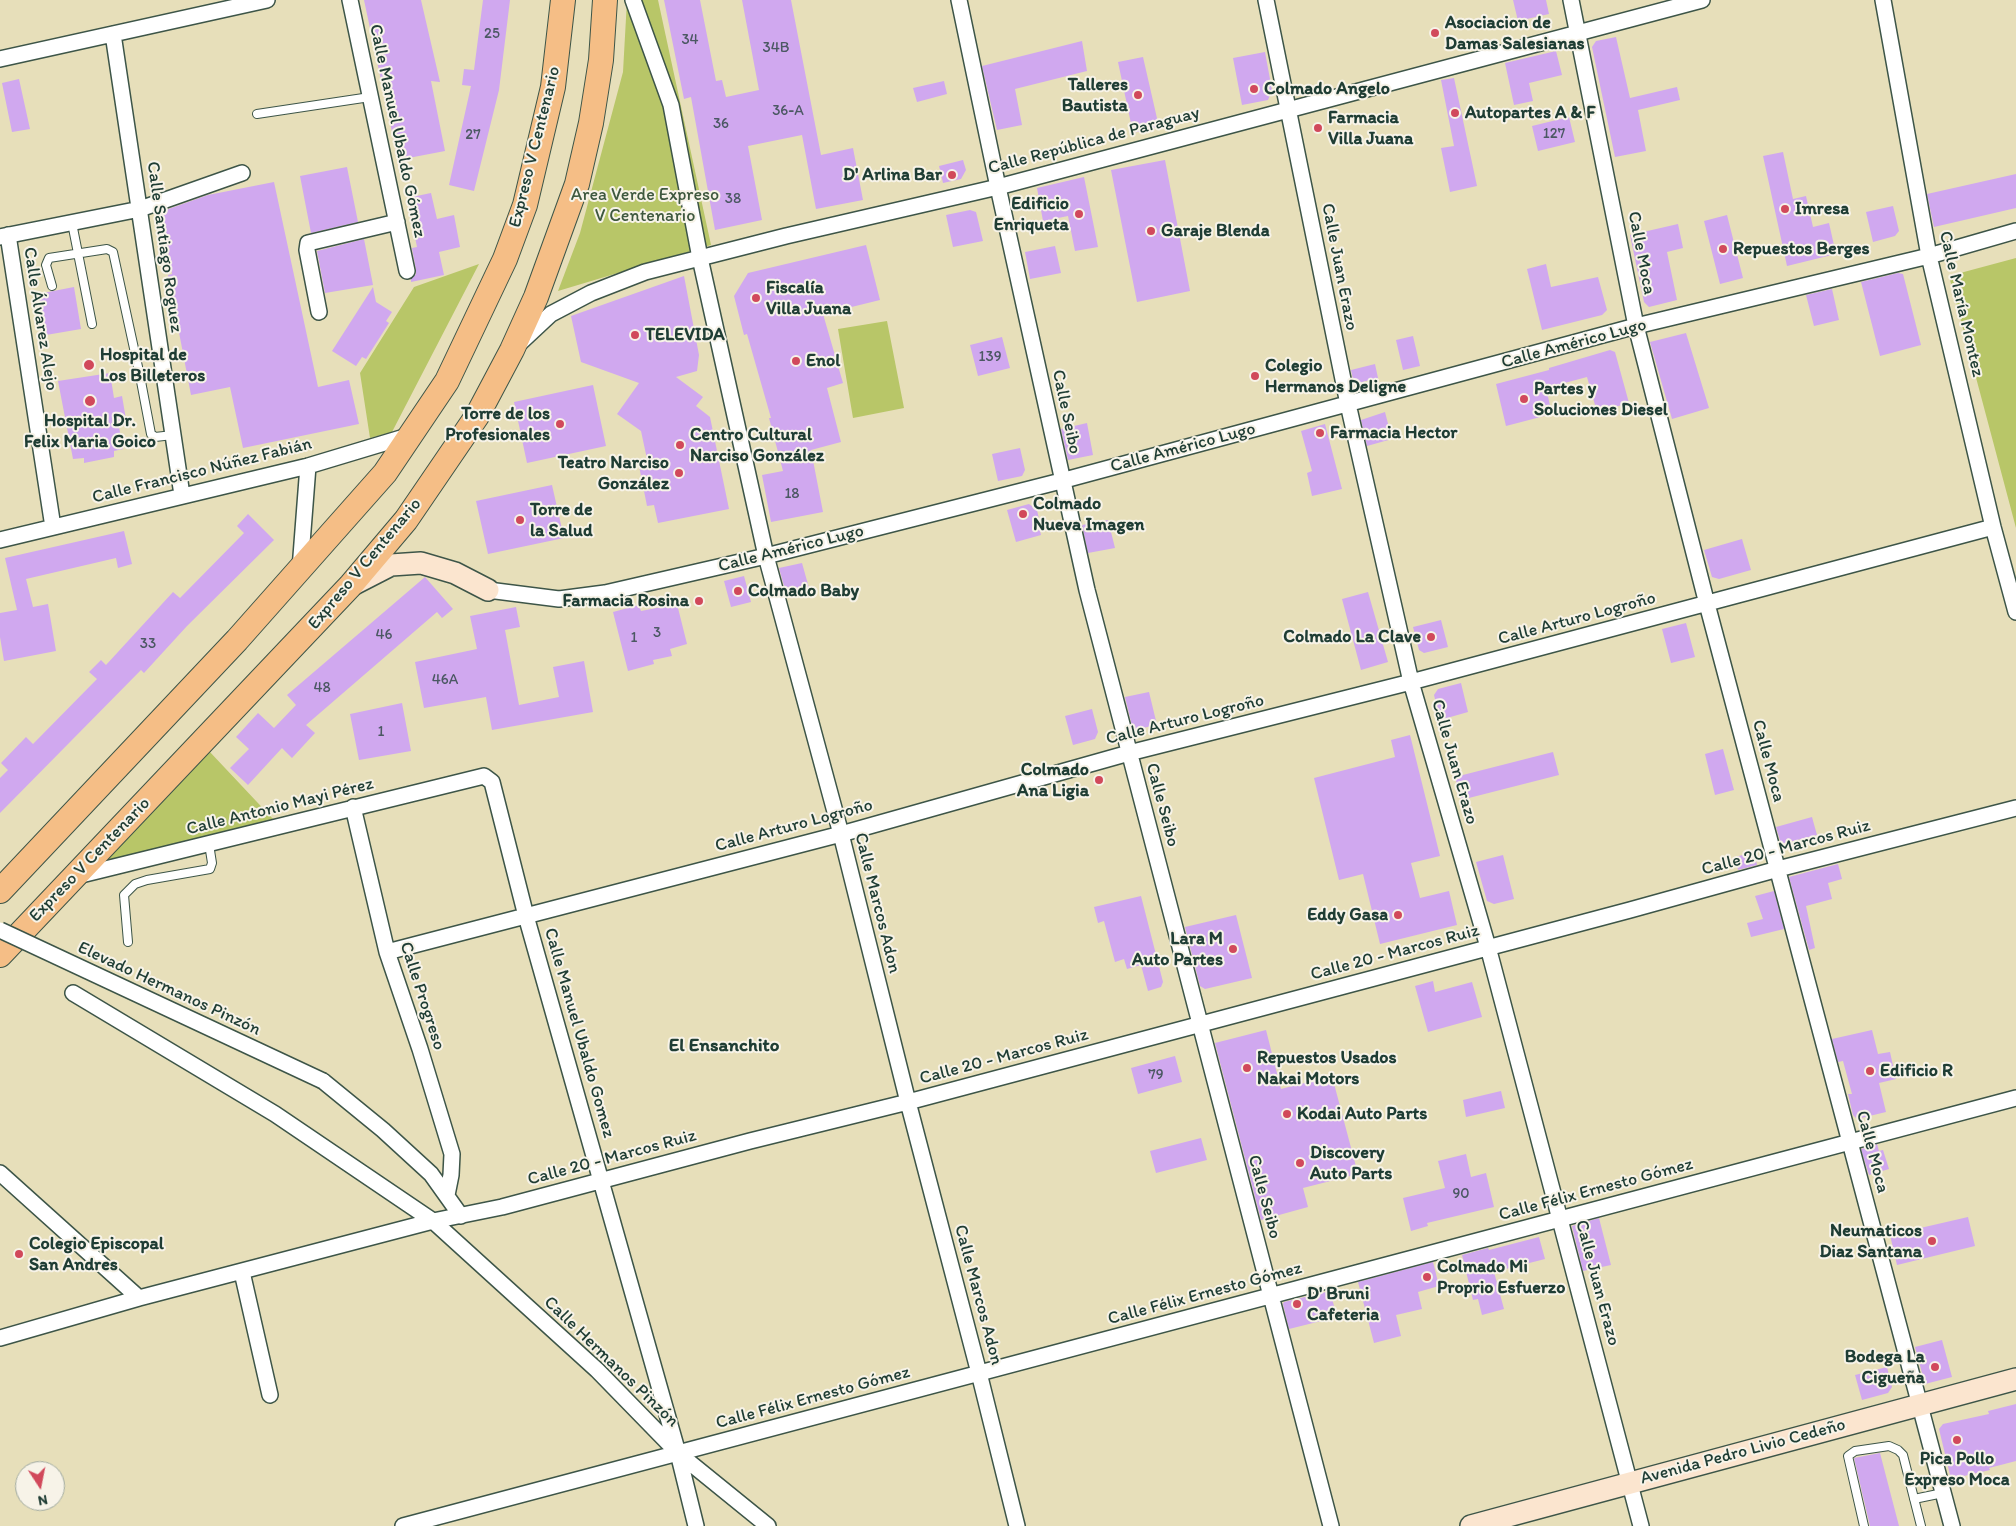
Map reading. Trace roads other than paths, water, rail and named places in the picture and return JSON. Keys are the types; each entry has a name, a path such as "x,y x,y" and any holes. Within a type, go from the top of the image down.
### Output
{"main road":[{"name":"Expreso V Centenario","path":"0,891 237,640 385,473 446,381 505,259 525,205 553,87 563,0"},
{"name":"Expreso V Centenario","path":"0,955 351,586 406,520 477,416 512,350 536,297 577,184 591,123 601,60 605,0"},
{"name":"Calle Américo Lugo","path":"351,586 391,565 421,563 455,573 488,590"},
{"name":"Avenida Pedro Livio Cedeño","path":"1471,1526 2016,1379"}],"street":[{"path":"0,59 267,0"},
{"name":"Calle Manuel Ubaldo Gómez","path":"350,0 407,270"},
{"path":"633,0 671,105 700,258"},
{"name":"Calle Seibo","path":"959,0 1061,481 1087,590 1331,1526"},
{"name":"Calle Juan Erazo","path":"1266,0 1348,404 1411,682 1488,947 1641,1526"},
{"name":"Calle Moca","path":"1570,0 1636,326 1707,604 1952,1526"},
{"name":"Calle República de Paraguay","path":"512,350 551,314 591,293 644,272 786,236 998,187 1702,0"},
{"name":"Calle María Montez","path":"1883,0 1929,256 1993,527 2016,612"},
{"name":"Calle Santiago Roguez","path":"113,34 182,495"},
{"path":"4,236 140,209 242,173"},
{"path":"319,312 307,250 308,243 397,222"},
{"name":"Calle Américo Lugo","path":"488,590 559,599 605,593 766,556 1061,481 1636,326 1929,256 2016,232"},
{"name":"Calle Álvarez Alejo","path":"4,236 53,527"},
{"name":"Calle Marcos Adon","path":"700,258 766,556 841,834 1017,1526"},
{"name":"Calle Francisco Núñez Fabián","path":"0,540 308,466 411,435"},
{"path":"300,569 308,466"},
{"name":"Calle Arturo Logroño","path":"387,952 841,834 1129,753 1411,682 1993,527"},
{"name":"Calle Antonio Mayi Pérez","path":"75,876 484,776 492,782"},
{"name":"Calle Manuel Ubaldo Gomez","path":"492,782 526,916 678,1453 696,1526"},
{"name":"Calle Progreso","path":"353,807 387,952 420,1049 452,1154 451,1175 447,1195"},
{"name":"Calle 20 - Marcos Ruiz","path":"0,1338 139,1298 432,1221 461,1216 908,1102 1778,868 2016,808"},
{"name":"Elevado Hermanos Pinzón","path":"0,930 323,1081 412,1156 431,1174 447,1195"},
{"name":"Calle Hermanos Pinzón","path":"73,993 275,1114 432,1221 596,1370 678,1453 768,1526"},
{"name":"Calle Félix Ernesto Gómez","path":"403,1526 2016,1098"},
{"path":"0,1173 139,1298"},
{"path":"447,1195 461,1216"},
{"path":"242,1272 270,1395"}],"lane":[{"path":"257,114 370,97"},
{"path":"72,223 92,324"},
{"path":"52,286 46,265 49,258 107,249 113,252 151,434 155,437 173,435"},
{"path":"140,376 163,372"},
{"path":"128,942 124,895 135,884 147,880 210,869 212,864 209,844"},
{"path":"1864,1526 1848,1465 1848,1456 1855,1451 1889,1446 1898,1450 1903,1455 1921,1526"},
{"path":"1914,1499 1943,1493"}],"place":[{"name":"Asociacion de Damas Salesianas","path":"1435,33"},
{"name":"Colmado Angelo","path":"1254,89"},
{"name":"Talleres Bautista","path":"1138,95"},
{"name":"Autopartes A & F","path":"1455,113"},
{"name":"Farmacia Villa Juana","path":"1318,128"},
{"name":"D' Arlina Bar","path":"952,175"},
{"name":"Imresa","path":"1785,209"},
{"name":"Edificio Enriqueta","path":"1079,214"},
{"name":"Garaje Blenda","path":"1151,231"},
{"name":"Repuestos Berges","path":"1723,249"},
{"name":"Fiscalía Villa Juana","path":"756,298"},
{"name":"TELEVIDA","path":"635,335"},
{"name":"Enol","path":"796,361"},
{"name":"Hospital de Los Billeteros","path":"89,365"},
{"name":"Colegio Hermanos Deligne","path":"1255,376"},
{"name":"Partes y Soluciones Diesel","path":"1524,399"},
{"name":"Hospital Dr. Felix Maria Goico","path":"90,401"},
{"name":"Torre de los Profesionales","path":"560,424"},
{"name":"Farmacia Hector","path":"1320,433"},
{"name":"Centro Cultural Narciso González","path":"680,445"},
{"name":"Teatro Narciso González","path":"679,473"},
{"name":"Colmado Nueva Imagen","path":"1023,514"},
{"name":"Torre de la Salud","path":"520,520"},
{"name":"Colmado Baby","path":"738,591"},
{"name":"Farmacia Rosina","path":"699,601"},
{"name":"Colmado La Clave","path":"1431,637"},
{"name":"Colmado Ana Ligia","path":"1099,780"},
{"name":"Eddy Gasa","path":"1398,915"},
{"name":"Lara M Auto Partes","path":"1233,949"},
{"name":"Repuestos Usados Nakai Motors","path":"1247,1068"},
{"name":"Edificio R","path":"1870,1071"},
{"name":"Kodai Auto Parts","path":"1287,1114"},
{"name":"Discovery Auto Parts","path":"1300,1163"},
{"name":"Neumaticos Diaz Santana","path":"1932,1241"},
{"name":"Colegio Episcopal San Andres","path":"19,1254"},
{"name":"Colmado Mi Proprio Esfuerzo","path":"1427,1277"},
{"name":"D' Bruni Cafeteria","path":"1297,1304"},
{"name":"Bodega La Cigueña","path":"1935,1367"},
{"name":"Pica Pollo Expreso Moca","path":"1957,1440"}],"district":[{"name":"El Ensanchito","path":"724,1046"}],"park label":[{"name":"Area Verde Expreso V Centenario","path":"645,205"}]}
